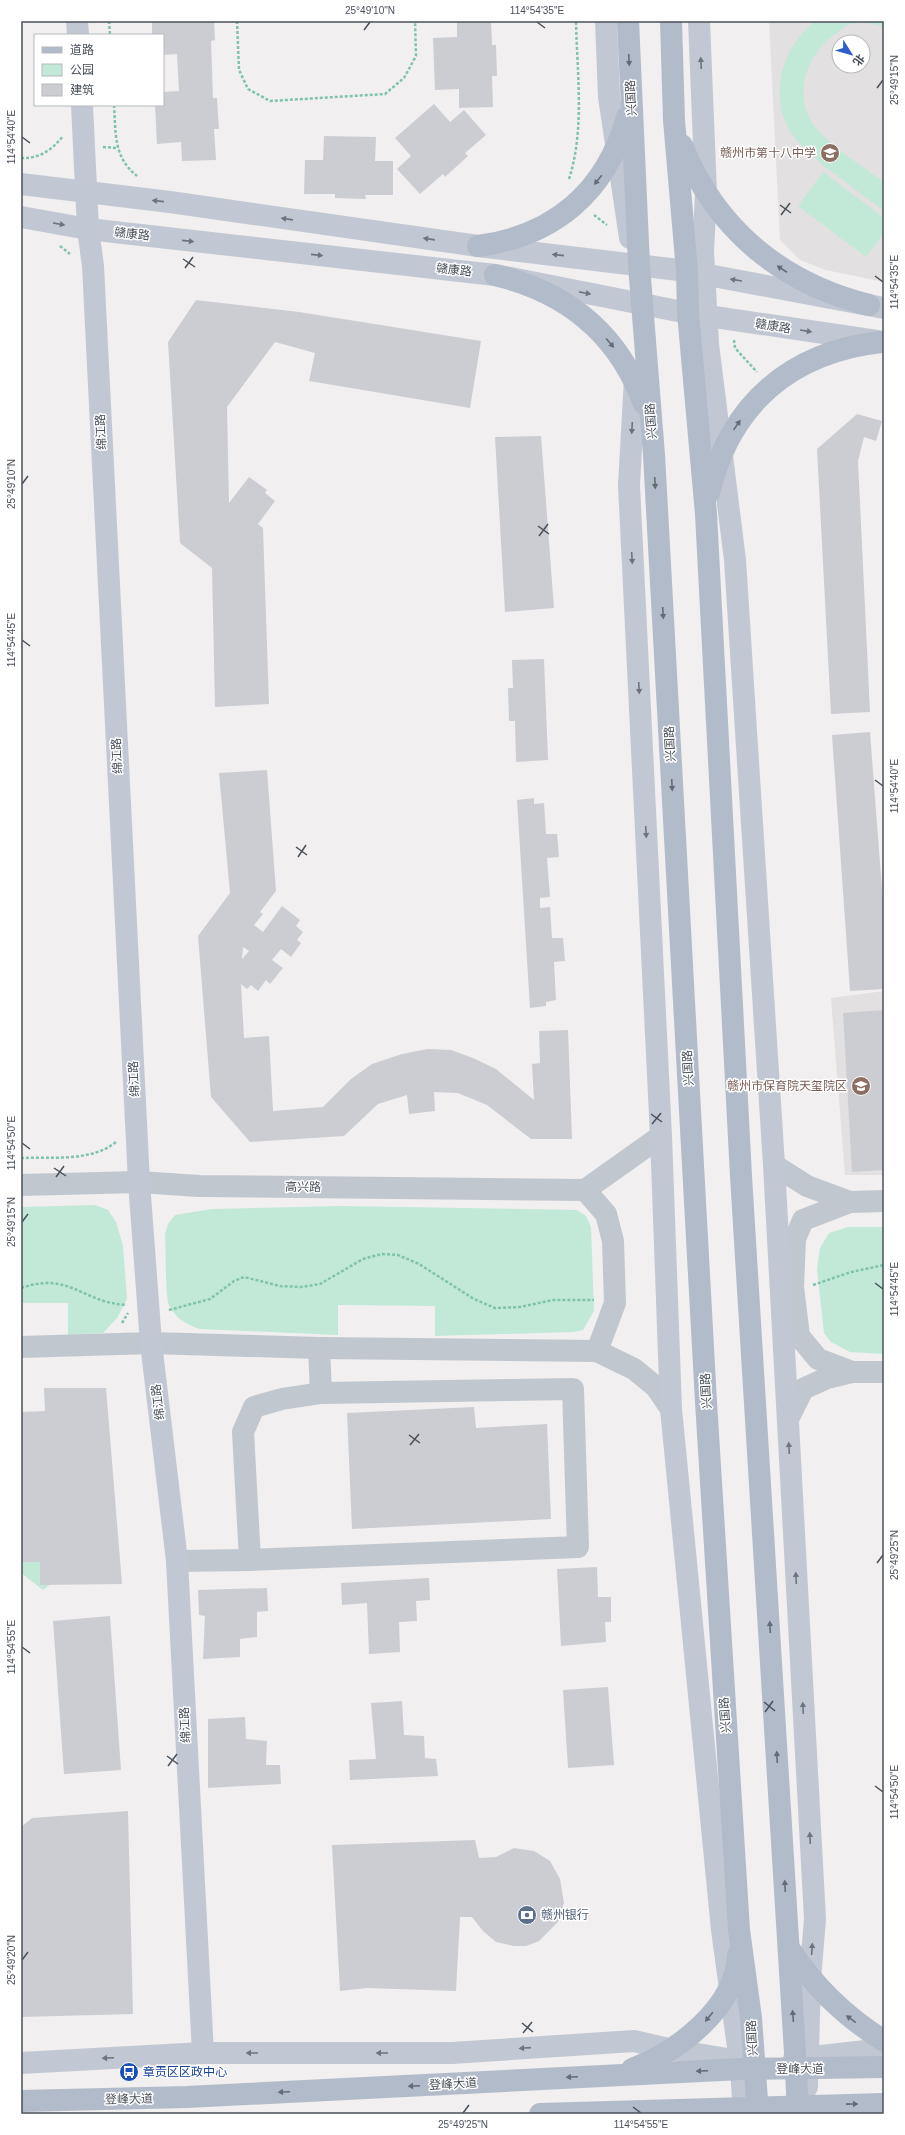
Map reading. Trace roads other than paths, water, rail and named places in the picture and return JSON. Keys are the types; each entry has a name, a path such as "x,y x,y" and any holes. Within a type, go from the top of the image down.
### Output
{"main road":[{"name":"兴国路","path":"628,21 635,264 654,455 706,1394 739,1930 751,2018 747,2065 751,2110"},
{"path":"671,21 674,120 696,272 706,514 741,1176 789,1948 802,2064 804,2112"},
{"path":"478,246 519,238 557,219 589,192 603,174 617,148 628,114 631,92"},
{"path":"674,120 686,152 706,193 724,217 742,237 782,270 824,291 877,306"},
{"path":"495,275 518,280 540,288 561,299 598,328 614,346 635,382 646,409 654,455"},
{"path":"706,514 712,478 721,453 744,414 759,396 782,377 815,358 836,350 882,342"},
{"path":"606,2076 628,2071 649,2063 673,2050 704,2023 718,2005 730,1984 738,1964 739,1930"},
{"path":"789,1948 810,1979 846,2015 884,2041"},
{"name":"登峰大道","path":"21,2101 187,2097 606,2076 747,2065 802,2064 884,2067"},
{"path":"540,2114 751,2110 804,2112 884,2104"}],"street":[{"path":"77,21 78,34"},
{"path":"606,21 608,97 617,148 629,236 635,264"},
{"path":"696,272 706,193 699,21"},
{"name":"绵江路","path":"82,106 88,229 93,266 139,1182 150,1343 177,1561 203,2053"},
{"path":"21,184 170,202 478,246 696,272 877,306"},
{"name":"赣康路","path":"21,217 88,229 495,275 697,314 882,342"},
{"path":"21,2063 203,2053 452,2053 634,2040 673,2050 747,2065 730,1984 722,1930 671,1409 661,1136 629,485 638,303"},
{"path":"697,314 708,344 735,560 774,1165 815,1918 802,2064 884,2049"},
{"path":"597,1351 615,1303 613,1241 606,1214 585,1190 661,1136"},
{"path":"774,1165 807,1186 850,1202"},
{"name":"高兴路","path":"21,1185 139,1182 199,1186 585,1190"},
{"path":"852,1372 818,1359 799,1336 793,1287 795,1239 803,1220 850,1202 884,1201"},
{"path":"21,1347 150,1343 319,1348 597,1351 634,1368 656,1387 671,1409"},
{"path":"319,1348 321,1393"},
{"path":"788,1420 803,1389 827,1378 852,1372 884,1372"},
{"path":"177,1561 250,1560 578,1547 573,1389 321,1393 282,1399 254,1407 243,1432 250,1560"}],"place":[{"name":"赣州市第十八中学","path":"830,153"},
{"name":"赣州市保育院天玺院区","path":"861,1086"},
{"name":"赣州银行","path":"527,1915"},
{"name":"章贡区区政中心","path":"129,2072"}]}
